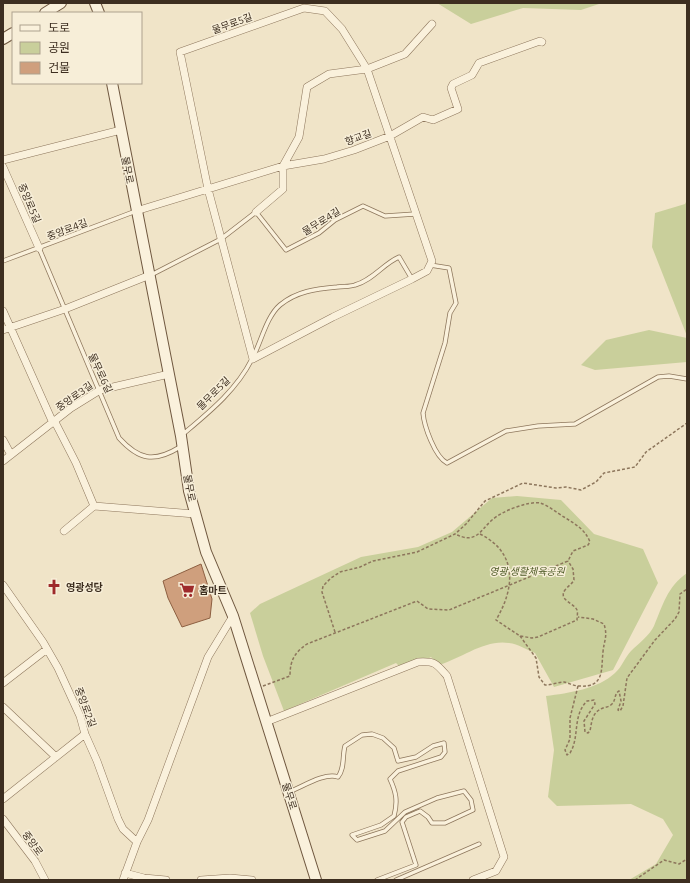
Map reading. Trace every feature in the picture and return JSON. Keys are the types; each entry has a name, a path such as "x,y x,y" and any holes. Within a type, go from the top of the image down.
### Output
{"main road":[{"path":"47,12 61,3"},
{"path":"3,39 12,34"},
{"name":"물무로","path":"112,84 182,441 189,491 206,552 232,616 316,880"}],"street":[{"name":"물무로5길","path":"253,359 208,189 180,52 304,8 325,11 342,29 367,68 432,262 430,265"},
{"path":"256,212 283,189 283,166 299,137 307,87 329,74 367,68 405,54 432,24"},
{"name":"향교길","path":"136,211 283,166 324,159 354,150 390,136 423,117 433,120 458,109 451,88 453,84 472,75 479,63 540,41 542,42"},
{"path":"3,160 121,130"},
{"name":"중앙로5길","path":"3,167 39,248"},
{"path":"253,359 333,317 412,279 427,271 430,265"},
{"path":"6,328 65,309 150,275"},
{"path":"3,311 6,328 76,463 94,506"},
{"name":"중앙로3길","path":"3,461 54,423 71,408 100,390 169,374"},
{"path":"3,440 11,455"},
{"path":"64,531 94,506 195,514"},
{"name":"중앙로2길","path":"3,585 47,649 73,699 120,824 128,835 137,842"},
{"path":"166,880 124,876 137,842 148,820 208,657 232,616"},
{"path":"3,682 47,649"},
{"path":"266,722 418,662 431,661 436,664 447,676 504,857 502,864 496,871 473,880"},
{"path":"3,707 56,757"},
{"path":"3,799 85,734"},
{"name":"중앙로","path":"3,819 35,861 45,880"},
{"path":"201,880 230,878 252,880"}],"lane":[{"name":"물무로4길","path":"256,212 286,250 319,233 335,220 363,206 385,216 415,214"},
{"name":"중앙로4길","path":"3,261 136,211"},
{"path":"150,275 221,240 256,212"},
{"name":"물무로6길","path":"39,248 119,438 130,450 146,458 166,456 182,441"},
{"name":"물무로5길","path":"182,441 240,380 253,359 263,331 278,306 290,297 312,289 355,285 371,278 399,257 412,279"},
{"path":"430,265 449,268 456,303 450,314 445,343 422,413 436,449 442,460 447,463 506,432 538,426 575,424 658,377 669,376 687,378"},
{"path":"289,792 322,778 332,775 338,776 343,770 342,757 345,746 362,735 372,734 383,738 394,748 398,761 416,757 433,746 444,743 445,752 441,757 398,771 390,779 396,792 397,805 394,816 381,824 352,835 357,840 385,830 405,812 449,793 464,791 471,800 473,810 445,823 432,823 420,811 406,817 402,822 416,865 377,880"},
{"path":"396,880 479,844"}],"path":[{"path":"335,633 322,592 323,586 340,572 360,567 373,561 417,552 455,534 485,502 523,483 581,490 596,482 604,472 635,467 646,452 687,423"},
{"path":"256,689 290,676 290,664 297,651 307,644 417,601 428,609 449,610 568,561 573,551 590,542 582,529 542,503 530,502 516,507 493,519 480,534 465,539 455,534"},
{"path":"480,534 490,539 502,551 509,567 507,600 496,620 520,636 536,658 538,677 545,685 564,682 578,686 593,684 601,677 603,650 607,633 604,624 593,619 577,617"},
{"path":"520,636 538,637 577,620 577,611 574,606 566,602 564,595 564,591 574,580 573,569 568,561"},
{"path":"578,686 570,718 570,739 565,750 567,754 570,753 575,745 578,713 587,701 594,700 595,704 584,721 585,732 588,733 590,731 593,715 597,710 610,706 613,703 616,693 619,691 621,701 618,710 620,711 623,706 627,678 655,640 675,619 679,612 680,594 687,589"},
{"path":"635,880 664,860 679,864 687,859"}],"green space":[{"path":"437,3 602,3 581,10 523,8 471,24"},
{"path":"687,200 687,336 652,247 655,213 685,204"},
{"path":"649,330 687,338 687,362 595,370 581,365 606,340"},
{"name":"영광 생활체육공원","path":"517,496 561,500 594,534 643,549 658,583 613,670 554,687 535,653 509,643 491,644 482,646 439,665 431,657 404,671 396,663 284,711 263,656 250,613 260,604 361,557 418,547 452,532 492,498"},
{"path":"687,573 687,880 629,880 656,864 673,835 663,819 631,804 557,806 548,797 554,750 546,696 573,692 592,687 615,673 620,668 629,653 647,636 654,626 670,590 680,578"}],"building":[{"name":"홈마트","path":"201,564 212,599 210,618 182,627 168,598 163,581"}],"place":[{"name":"영광성당","path":"54,587"},
{"name":"홈마트","path":"187,590"}]}
